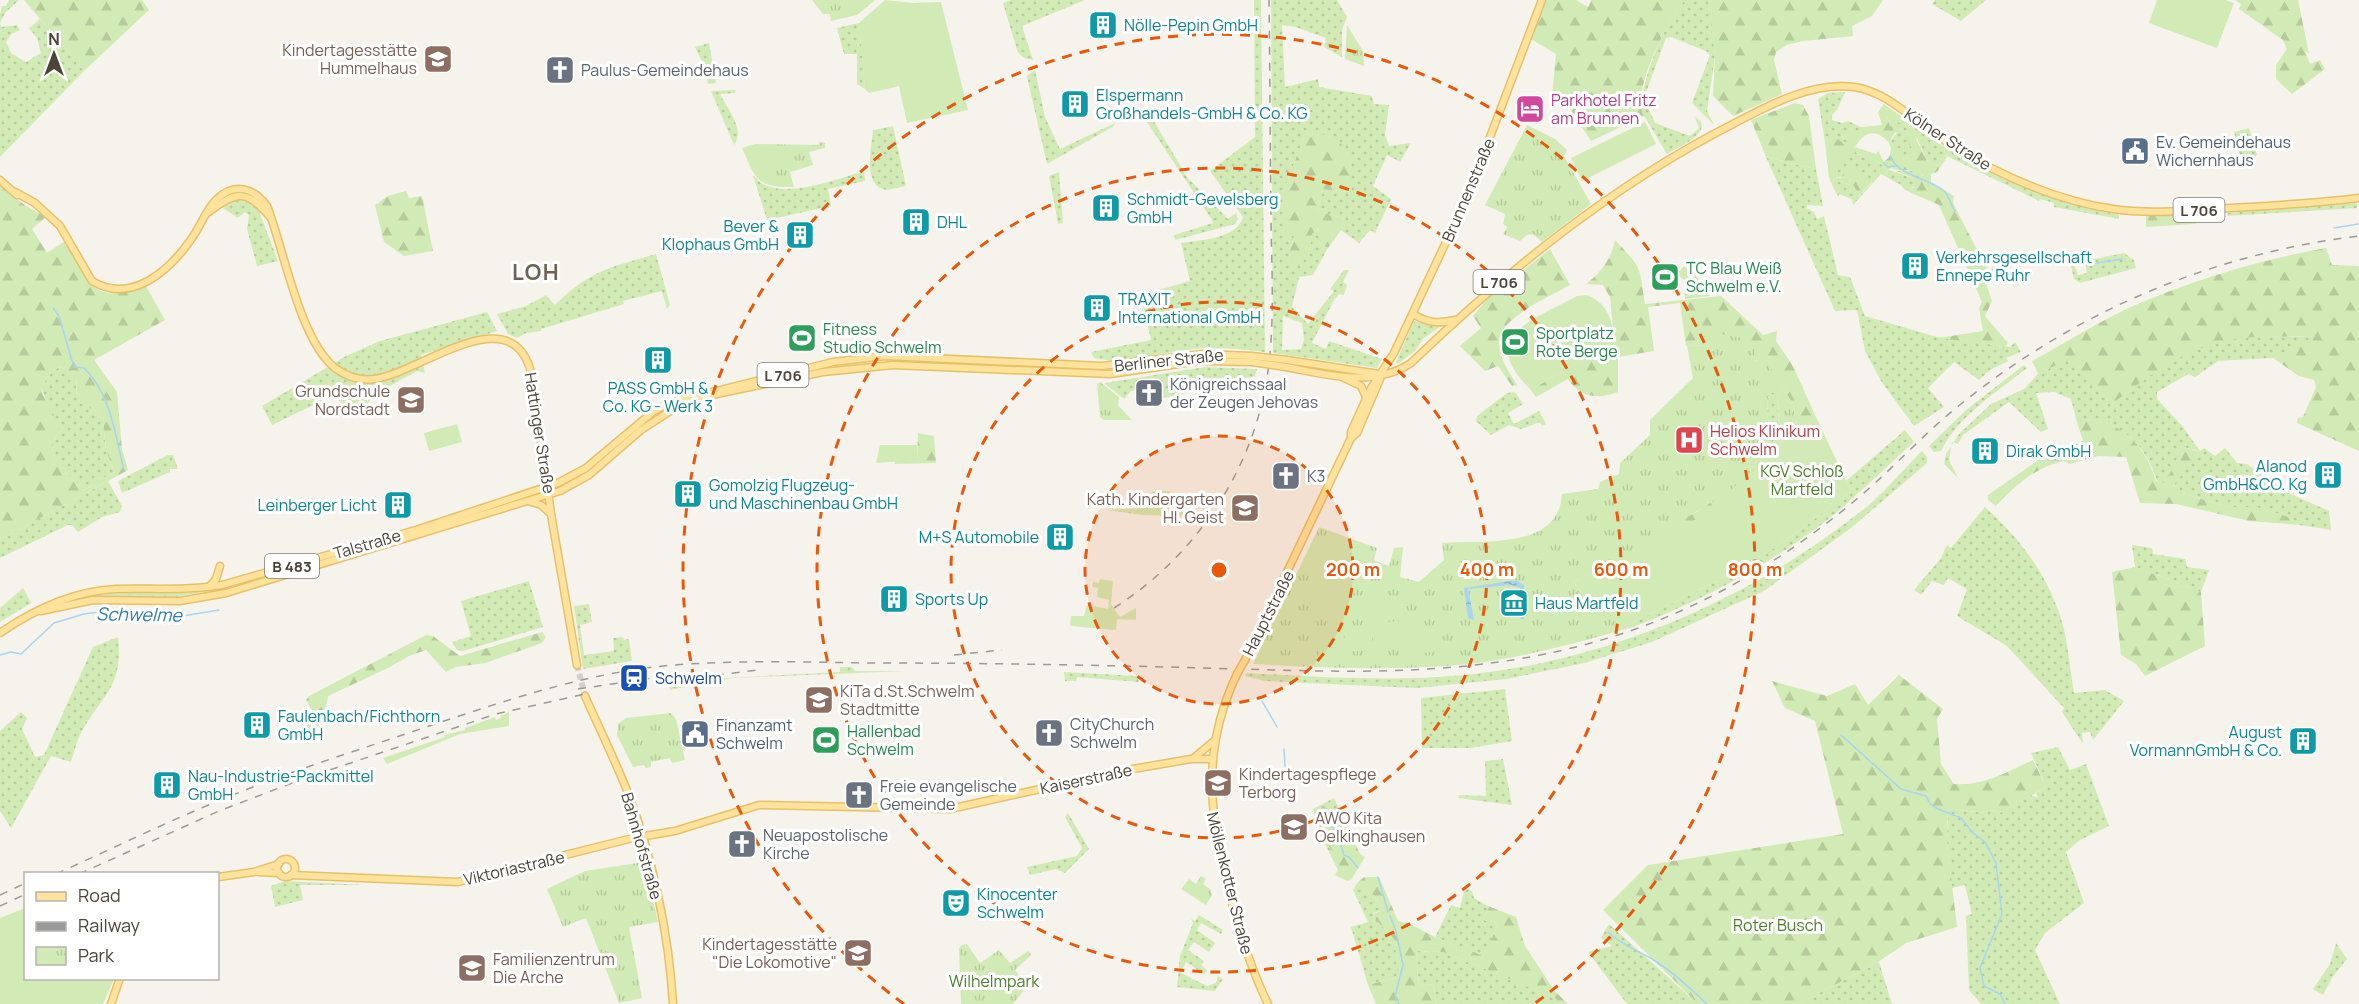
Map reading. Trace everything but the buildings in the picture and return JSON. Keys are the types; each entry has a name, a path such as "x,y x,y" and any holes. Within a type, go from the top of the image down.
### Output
{"main road":[{"name":"Brunnenstraße","path":"1381,377 1468,195 1542,0"},
{"name":"Kölner Straße","path":"1456,320 1554,238 1601,204 1697,143 1747,116 1802,93 1842,86 1862,88 1887,99 1947,142 1991,168 2042,190 2095,206 2125,211 2176,211 2359,198"},
{"name":"Hattinger Straße","path":"0,180 53,219 69,238 88,278 98,285 119,290 140,285 157,275 192,239 222,194 242,188 259,196 267,206 309,331 332,365 347,375 374,380 478,341 495,338 512,343 524,355 530,368 577,666"},
{"path":"1413,314 1426,322 1456,320"},
{"name":"L 706","path":"1381,377 1411,363 1456,320"},
{"name":"Berliner Straße","path":"549,485 586,468 646,417 672,402 833,362 885,356 961,362 1102,366 1202,354 1381,377"},
{"name":"Berliner Straße","path":"550,494 568,488 589,476 640,430 675,408 707,396 823,372 873,365 902,365 1110,374 1199,361 1252,359"},
{"name":"Berliner Straße","path":"1287,364 1342,377 1366,379 1381,377"},
{"name":"L 706","path":"1342,377 1361,386 1366,397"},
{"name":"Hauptstraße","path":"1351,438 1350,432 1366,397 1381,377"},
{"name":"Hauptstraße","path":"1210,794 1214,741 1221,709 1351,438 1357,433 1381,377"},
{"name":"Talstraße","path":"0,633 64,599 101,590 235,586 416,530 549,485"},
{"name":"Talstraße","path":"41,610 101,600 180,601 550,494"},
{"path":"527,501 541,505 552,514"},
{"path":"207,588 213,584 220,566"},
{"name":"Bahnhofstraße","path":"585,696 628,793 641,837 665,934 673,1004"},
{"path":"1191,759 1204,752 1214,741"},
{"name":"Kaiserstraße","path":"641,837 675,831 759,805 950,809 1121,771 1191,759 1212,759"},
{"name":"Möllenkotter Straße","path":"1210,794 1215,834 1240,938 1268,1004"},
{"name":"Viktoriastraße","path":"291,875 458,882 641,837"},
{"path":"219,878 255,872 288,860 295,866 291,875 284,877 279,873 255,872"},
{"path":"279,864 279,873"},
{"name":"Viktoriastraße","path":"295,866 312,875"},
{"path":"111,1004 119,980"}],"green space":[{"path":"9,0 19,0 5,13 0,23 2,6 6,6"},
{"path":"24,0 142,0 149,10 84,71"},
{"path":"812,0 874,1 857,15 831,21 830,14 823,14"},
{"path":"885,0 912,3 941,2 968,110 907,123 899,86 869,93 865,89 859,23"},
{"path":"1011,0 1085,0 1022,26 1033,60 1024,58 1018,53 1003,3"},
{"path":"1254,0 1261,0 1265,352 1206,348 1128,360 1094,358 1091,352 1151,340 1141,295 1190,281 1181,243 1226,234 1239,224 1243,217 1210,171 1255,137"},
{"path":"1271,0 1337,0 1347,17 1342,30 1342,57 1324,47 1326,38 1282,25 1285,87 1318,79 1319,87 1372,96 1374,104 1389,105 1385,135 1389,146 1411,143 1400,162 1387,155 1373,186 1391,199 1375,233 1370,230 1359,243 1341,230 1344,218 1317,211 1323,189 1349,192 1304,137 1284,190 1294,236 1290,250 1308,257 1312,234 1319,229 1319,242 1328,248 1313,275 1299,277 1292,307 1308,324 1334,291 1330,289 1344,270 1349,270 1343,282 1347,285 1344,295 1339,294 1334,300 1312,343 1326,349 1329,341 1382,359 1377,368 1273,353","holes":["1283,316 1302,323 1304,340 1301,349 1282,350"]},
{"path":"1546,0 1576,0 1588,7 1591,0 1685,0 1669,23 1646,74 1641,105 1644,116 1591,141 1566,103 1552,96 1556,54 1531,39"},
{"path":"1685,0 1708,0 1709,3 1715,56 1707,111 1714,125 1692,103 1710,55 1706,51 1671,37 1666,38 1644,98 1655,123 1690,136 1699,128 1695,117 1701,122 1702,127 1693,138 1667,154 1640,109 1655,52 1669,24"},
{"path":"1708,0 1883,0 1872,16 1852,26 1853,36 1803,41 1787,45 1776,52 1774,60 1782,94 1733,116 1713,96 1715,56"},
{"path":"1935,0 1986,0 1961,21 1932,4"},
{"path":"2157,0 2225,0 2234,3 2217,48 2149,23"},
{"path":"2235,0 2298,0 2309,54 2305,51 2310,64 2320,60 2325,69 2292,94 2276,79 2276,65 2287,49 2283,40 2239,9 2241,4"},
{"path":"40,19 84,71 0,157 0,23 1,27 17,25 20,30 11,34 6,42 11,53 26,62 41,53 37,38 29,28"},
{"path":"859,23 865,89 857,84 857,54 844,54 837,28"},
{"path":"1347,25 1363,51 1364,66 1345,59"},
{"path":"709,43 716,83 708,84 706,70 695,47"},
{"path":"1035,70 1045,117 1060,149 1115,123 1114,126 1047,164 1027,76"},
{"path":"736,90 735,93 720,94 737,126 738,133 734,145 711,91"},
{"path":"1845,92 1837,110 1832,115 1832,120 1842,123 1848,121 1861,127 1862,134 1857,138 1841,136 1851,143 1847,147 1836,139 1825,142 1818,99 1828,93"},
{"path":"1795,103 1803,105 1809,116 1816,169 1766,157 1751,120"},
{"path":"1884,104 1912,124 1910,128 1887,117 1890,126 1897,129 1889,143 1880,135 1871,133 1855,147 1876,154 1878,151 1884,162 1890,156 1891,148 1899,148 1903,159 1914,153 1906,138 1912,131 1928,162 1936,166 1945,155 1947,157 1937,172 1931,174 1931,182 1954,196 1953,203 1989,273 1996,263 1998,265 1993,274 1985,280 1992,301 1985,316 2008,343 2001,351 1995,345 1938,338 1983,331 1979,308 1982,302 1939,205 1905,190 1900,184 1913,188 1919,187 1923,175 1915,171 1891,168 1886,173 1882,170 1884,166 1876,161 1855,154 1843,158 1833,173 1835,178 1841,178 1845,171 1853,168 1865,173 1872,182 1859,196 1854,186 1829,178 1825,142 1836,138 1847,146 1850,143 1841,135 1849,131 1857,138 1862,134 1861,127 1882,125 1878,112"},
{"path":"1149,113 1187,177 1228,219 1236,213 1238,219 1235,224 1175,240 1174,235 1213,223 1145,119"},
{"path":"1887,116 1910,128 1912,124 1970,162 2011,182 2075,205 2119,215 2119,219 2054,207 2054,203 2040,199 2039,201 1945,155 1936,166 1928,162 1917,138 1912,146 1914,153 1902,159 1899,148 1891,148 1889,143 1897,133 1890,126"},
{"path":"1645,122 1656,144 1582,181 1571,158"},
{"path":"1527,125 1555,139 1567,150 1564,156 1591,204 1542,242 1533,234 1527,235 1520,241 1503,234 1507,227 1503,224 1505,214 1485,205"},
{"path":"893,126 906,186 882,189 872,179 870,153 873,130"},
{"path":"2249,128 2257,155 2241,160 2234,132"},
{"path":"1311,131 1334,139 1341,144 1350,158 1351,179 1349,192 1323,189 1317,211 1344,218 1341,230 1328,248 1319,242 1318,229 1312,234 1308,257 1299,264 1292,263 1290,250 1294,236 1286,233 1284,190 1304,137"},
{"path":"820,142 825,143 825,148 809,152 813,165 790,172 794,187 772,186 759,180 742,148 755,144 818,145"},
{"path":"755,151 783,151 784,166 756,166"},
{"path":"1851,153 1868,156 1884,166 1886,173 1890,170 1917,180 1896,171 1918,171 1923,176 1919,187 1904,186 1881,174 1853,205 1852,199 1839,194 1838,197 1829,178 1854,186 1859,196 1872,183 1865,173 1834,178 1833,173 1839,160"},
{"path":"1766,157 1816,169 1823,206 1807,205 1806,208 1814,212 1817,219 1824,216 1838,275 1850,277 1865,316 1937,337 2010,347 2015,342 2021,352 2006,358 2008,361 1990,370 1979,380 1954,362 1928,388 1944,407 1914,426 1881,381 1865,351 1857,310 1835,311"},
{"path":"864,171 865,181 828,189 831,206 767,220 753,175 763,184 786,189 813,186"},
{"path":"1059,172 1063,223 1058,224 1049,176"},
{"path":"0,185 26,206 46,217 32,229 47,253 65,241 86,279 102,291 113,293 146,286 165,320 94,360 117,392 122,449 128,470 0,540","holes":["60,367 77,377 76,395 80,402 98,413 103,422 106,450 115,474 98,479 97,484 83,490 63,470 54,457 52,450 59,432 52,409 41,387 53,370"]},
{"path":"406,191 409,198 422,196 433,251 404,256 384,242 375,205 388,196"},
{"path":"243,198 256,205 278,261 257,266 247,229 249,215 245,212 238,218 221,207 229,201"},
{"path":"2357,203 2357,208 2228,216 2227,213"},
{"path":"2195,214 2199,221 2195,224 2146,227 2146,216"},
{"path":"1615,240 1638,268 1645,304 1721,296 1763,335 1777,331 1776,341 1792,364 1816,417 1700,518 1681,528 1676,523 1698,511 1776,449 1796,425 1793,404 1759,351 1758,361 1704,345 1686,346 1680,303 1648,307 1654,351 1618,357 1618,392 1603,396 1590,395 1578,390 1568,379 1536,397 1529,388 1534,388 1607,345 1613,328 1610,297 1603,285 1586,284 1605,265"},
{"path":"2326,248 2332,265 2359,266 2359,451 2297,423 2298,418 2303,417 2316,387 2314,380 2299,376 2273,358 2314,337 2245,338 2200,348 2154,373 2111,405 2071,358 2038,374 2032,361 2107,319 2156,296 2228,271"},
{"path":"1550,249 1570,285 1516,316 1501,333 1499,342 1501,354 1517,385 1512,386 1498,366 1485,371 1460,346 1481,328 1473,316 1488,298"},
{"path":"2124,253 2134,260 2136,268 2080,283 2074,279 2069,257 2071,256 2078,275 2087,273 2085,261"},
{"path":"656,254 670,305 667,309 662,291 623,301 624,304 541,329 541,331 526,333 517,338 508,334 497,314 526,306 546,295 555,305 590,277"},
{"path":"1684,266 1699,279 1693,287 1708,285 1709,296 1685,299 1684,288 1692,287 1677,274"},
{"path":"1586,295 1598,301 1607,311 1613,337 1607,345 1534,388 1529,388 1514,370 1508,354 1510,342 1530,321 1577,296"},
{"path":"487,312 497,331 421,355 425,373 417,371 377,393 367,404 350,408 338,400 328,398 272,425 262,406 346,356 380,341"},
{"path":"1414,321 1441,326 1423,339 1416,350 1398,364 1396,362"},
{"path":"1717,333 1742,338 1755,344 1754,360 1758,361 1759,350 1793,404 1796,425 1776,449 1729,492 1677,523 1681,528 1574,582 1578,589 1633,623 1633,627 1531,654 1468,664 1334,668 1253,664 1319,527 1377,548 1374,560 1389,566 1394,548 1403,547 1400,577 1419,582 1444,560 1442,543 1498,541 1534,533 1548,525 1558,512 1562,494 1598,489 1600,482 1619,474 1620,463 1650,435 1650,420 1693,378 1687,346 1704,345 1704,334","holes":["1768,391 1776,394 1779,411 1776,435 1764,457 1759,458 1767,421"]},
{"path":"2247,337 2316,337 2273,358 2218,361 2195,377 2188,374 2157,392 2157,399 2183,427 2200,451 2204,448 2215,456 2225,448 2237,463 2247,464 2284,491 2329,511 2331,530 2299,525 2289,517 2256,507 2228,507 2191,496 2173,486 2199,451 2183,447 2166,484 2157,481 2145,455 2128,435 2105,423 2076,419 2071,399 2054,392 2036,393 2048,429 2041,432 2009,402 1963,435 1958,444 1953,442 1991,404 2024,389 2038,374 2071,357 2111,405 2154,372 2202,347"},
{"path":"2024,365 2027,368 1979,405 1958,426 1941,451 1934,452 1929,446 1966,410"},
{"path":"60,367 77,377 76,395 80,402 98,413 103,422 106,450 115,474 99,479 97,484 83,490 58,464 52,450 59,432 41,387 53,370"},
{"path":"1205,367 1257,369 1255,376 1160,399 1157,387 1131,391 1124,399 1104,383"},
{"path":"1100,382 1119,397 1118,405 1132,420 1104,420 1100,417 1097,384"},
{"path":"1771,390 1776,394 1778,403 1778,427 1769,450 1764,457 1758,458 1767,421 1768,391"},
{"path":"1515,392 1523,404 1508,413 1514,424 1539,411 1546,424 1542,426 1540,422 1521,429 1509,425 1491,435 1476,421 1477,416 1507,393"},
{"name":"KGV Schloß Martfeld","path":"1816,417 1851,491 1785,541 1743,568 1632,623 1578,589 1574,582 1699,518"},
{"path":"2076,419 2105,423 2128,435 2144,455 2156,481 2165,483 2183,447 2200,452 2173,486 2191,496 2228,507 2256,507 2289,517 2299,525 2249,521 2176,504 2140,503 2126,457 2098,456 2069,464 2064,461 2054,464 2035,472 1996,506 1988,500 1988,495 2041,458 2083,441"},
{"path":"457,424 462,442 429,451 424,433"},
{"path":"1905,430 1914,442 1855,497 1818,527 1775,557 1729,583 1681,607 1633,627 1632,623 1743,568 1785,541 1851,491 1846,481"},
{"path":"918,433 934,436 936,463 895,464 895,460 917,460"},
{"path":"880,445 917,445 917,460 876,463"},
{"path":"1951,446 1949,460 1958,478 1944,464"},
{"path":"1922,451 1927,457 1927,463 1851,528 1764,591 1652,642 1584,663 1507,679 1416,688 1265,681 1245,676 1246,673 1382,678 1464,675 1518,668 1571,656 1624,640 1726,597 1774,571 1864,509"},
{"path":"168,455 173,455 178,469 170,469 170,472 122,493 118,481"},
{"path":"108,481 122,506 120,512 102,517 78,532 72,525 68,525 0,558 0,540"},
{"path":"1153,491 1170,491 1170,496 1179,496 1179,511 1191,513 1193,518 1186,526 1186,516 1142,515 1106,510 1142,508 1145,493 1152,494"},
{"path":"1985,507 2027,552 2051,592 2064,628 2074,693 2105,690 2124,701 2093,740 2090,732 2082,733 2083,744 2062,712 2064,708 2007,646 1957,616 1967,589 1948,578 1944,585 1932,581 1921,595 1914,590 1941,558 1947,545 1951,548"},
{"path":"1322,538 1366,551 1347,616 1303,603"},
{"path":"2132,545 2152,548 2153,554 2185,559 2187,567 2209,570 2201,592 2135,567"},
{"path":"2135,567 2201,592 2205,646 2145,676 2136,664 2121,655 2112,572"},
{"path":"1100,579 1113,581 1111,604 1120,617 1136,608 1136,620 1117,619 1116,630 1070,626 1071,616 1084,616 1087,605 1108,609 1109,600 1097,597 1098,588 1092,587 1093,582 1099,583"},
{"path":"529,581 543,627 463,651 457,650 452,642 471,636 461,601"},
{"path":"23,588 31,603 0,622 0,608"},
{"path":"219,589 175,597 101,597 67,601 109,594 183,593"},
{"path":"1390,600 1391,613 1365,616 1363,603"},
{"path":"589,604 592,622 580,625 584,655 614,651 613,638 623,637 624,640 629,639 632,661 583,669 574,606"},
{"path":"1398,621 1401,648 1376,650 1373,624"},
{"path":"1371,625 1373,649 1349,652 1347,627"},
{"path":"1439,626 1442,651 1406,655 1403,631"},
{"path":"1343,631 1346,658 1319,660 1316,633"},
{"path":"542,632 546,637 542,643 485,663 456,667 446,672 426,650 409,656 328,696 326,707 333,720 301,740 299,728 313,720 314,714 306,700 309,696 426,635 433,636 460,656"},
{"path":"118,637 118,668 114,680 80,735 71,762 51,756 11,828 0,811 0,731 21,712 27,718 22,729 35,757 44,755 93,647"},
{"path":"840,667 852,667 855,671 907,671 733,678 670,690 669,684 699,682 704,679 840,672"},
{"path":"1064,672 1138,676 1139,682 1077,677 1076,681 1065,681"},
{"name":"Roter Busch","path":"1899,675 1943,709 1937,719 1941,764 1954,784 1986,780 2033,760 2046,787 1998,814 1996,810 1980,812 1948,809 1947,842 1957,927 1906,943 1875,964 1798,1004 1698,1004 1603,910 1648,865 1843,834 1815,721 1785,708 1772,681 1827,696 1855,684 1868,705"},
{"path":"1505,689 1512,741 1470,748 1422,748 1421,698"},
{"path":"509,712 509,726 460,734 387,764 383,758 445,737 444,735 465,730 465,728 495,717 496,720"},
{"path":"671,713 676,719 685,760 672,763 670,758 651,762 651,767 646,768 644,765 633,767 617,735 618,724 626,718"},
{"path":"2058,747 2070,770 2086,764 2109,826 2080,840 2066,852 2084,903 2045,933 2035,950 2060,1004 1981,1004 1969,990 1966,916 1972,914 1965,885 1952,888 1947,842 1948,809 1980,812 1996,810 1998,814 2031,795 2038,798 2036,793 2046,787 2031,753"},
{"path":"1503,759 1512,805 1458,798 1459,795 1486,796 1485,761"},
{"path":"1334,798 1350,832 1327,843 1336,859 1334,862 1321,836 1313,809"},
{"path":"1068,813 1089,849 1065,873 1056,869 1030,875 1027,867 1077,856 1082,848 1065,817"},
{"path":"1350,832 1360,854 1365,857 1351,880 1347,881 1335,875 1338,870 1334,862 1336,859 1327,843"},
{"path":"644,862 658,922 629,927 642,998 619,1003 586,918 563,927 547,889 585,871"},
{"path":"1201,876 1206,879 1203,884 1211,890 1212,895 1206,905 1181,889 1189,879 1196,884"},
{"path":"1364,877 1379,877 1398,921 1408,923 1439,939 1484,956 1498,925 1484,920 1488,906 1516,917 1525,946 1554,990 1568,1004 1555,1004 1557,999 1444,952 1416,951 1419,986 1433,984 1437,1004 1376,1004 1368,985 1398,977 1395,940 1375,919 1373,914 1384,910 1374,895 1368,895 1364,886 1357,883"},
{"path":"285,881 366,885 300,885 303,900 275,907 271,886"},
{"path":"1357,883 1364,886 1368,894 1374,895 1384,910 1373,913 1375,919 1395,940 1398,977 1368,985 1351,927 1368,922 1353,890"},
{"path":"1465,888 1472,891 1474,898 1488,906 1484,920 1498,925 1484,957 1435,937 1451,905 1460,908"},
{"path":"24,908 24,980 114,980 103,1004 0,1004 0,918"},
{"path":"1199,915 1223,930 1221,934 1201,923 1197,930 1215,943 1209,952 1194,942 1188,950 1204,961 1201,964 1207,971 1204,974 1186,962 1181,973 1207,986 1216,983 1218,976 1223,979 1215,991 1177,987 1180,956 1193,923 1191,919 1195,921"},
{"path":"1609,924 1698,1004 1627,1004 1588,952 1612,946 1601,938"},
{"path":"2336,943 2347,959 2333,976 2323,995 2313,989 2330,964"},
{"name":"Wilhelmpark","path":"967,944 980,963 999,950 1010,963 1028,951 1031,955 1015,970 1027,986 1013,1004 961,1004 959,949 961,945"},
{"path":"1416,951 1444,952 1558,999 1555,1004 1437,1004 1433,984 1419,986"},
{"path":"1879,962 1892,1004 1798,1004"}],"water":[{"path":"1517,581 1524,585 1524,619 1520,619 1521,588 1511,585 1468,589 1474,620 1468,618 1464,588"}],"waterway":[{"path":"1890,156 1894,163 1907,173 1944,191 1955,211"},
{"path":"1884,163 1888,167 1896,166"},
{"path":"2334,228 2358,224"},
{"path":"2097,263 2122,259"},
{"path":"53,308 59,316 75,367 84,368 93,378 106,402 124,470"},
{"name":"Schwelme","path":"0,655 11,652 21,654 54,623 84,614 114,610 183,616 219,610"},
{"name":"Schwelme","path":"1262,701 1277,727"},
{"path":"1841,735 1901,789 1926,796 1930,804 1961,818 1972,832 1985,842 1996,863 2002,914 1980,968 1984,986 2000,994 2005,1004"},
{"name":"Schwelme","path":"1284,749 1285,766 1289,774"},
{"name":"Schwelme","path":"1325,807 1344,855 1349,857 1358,868"},
{"name":"Schwelme","path":"1378,877 1388,912"},
{"name":"Schwelme","path":"1390,916 1396,931 1403,965 1395,996 1399,1004"},
{"path":"1608,932 1667,969 1707,1004"}],"tunnel":[{"path":"577,665 585,696"}],"railway":[{"path":"1114,608 1145,586 1173,561 1219,503 1238,470 1263,400 1271,344 1272,305 1269,0"},
{"path":"60,872 200,809 314,765 516,698 578,681 642,669 699,663 773,662 1038,664 1312,671 1415,670 1517,659 1568,649 1655,622 1750,575 1838,515 1944,418 2001,374 2047,344 2095,317 2145,293 2197,273 2249,257 2359,236"},
{"path":"954,655 1002,650"},
{"path":"684,679 758,670"},
{"path":"578,689 694,672"},
{"path":"83,872 219,811 300,780 496,714 589,693"},
{"path":"0,895 24,884"},
{"path":"0,906 24,895"}],"place":[{"name":"Nölle-Pepin GmbH","path":"1103,25"},
{"name":"Kindertagesstätte Hummelhaus","path":"438,59"},
{"name":"Paulus-Gemeindehaus","path":"560,70"},
{"name":"Elspermann Großhandels-GmbH & Co. KG","path":"1075,104"},
{"name":"Parkhotel Fritz am Brunnen","path":"1530,109"},
{"name":"Ev. Gemeindehaus Wichernhaus","path":"2135,151"},
{"name":"Schmidt-Gevelsberg GmbH","path":"1106,208"},
{"name":"DHL","path":"916,222"},
{"name":"Bever & Klophaus GmbH","path":"800,235"},
{"name":"Verkehrsgesellschaft Ennepe Ruhr","path":"1915,266"},
{"name":"TC Blau Weiß Schwelm e.V.","path":"1665,277"},
{"name":"TRAXIT International GmbH","path":"1097,308"},
{"name":"Fitness Studio Schwelm","path":"802,338"},
{"name":"Sportplatz Rote Berge","path":"1515,342"},
{"name":"PASS GmbH & Co. KG - Werk 3","path":"658,360"},
{"name":"Königreichssaal der Zeugen Jehovas","path":"1149,393"},
{"name":"Grundschule Nordstadt","path":"411,400"},
{"name":"Helios Klinikum Schwelm","path":"1689,440"},
{"name":"Dirak GmbH","path":"1985,451"},
{"name":"Alanod GmbH&CO. Kg","path":"2328,475"},
{"name":"K3","path":"1286,476"},
{"name":"Gomolzig Flugzeug- und Maschinenbau GmbH","path":"688,494"},
{"name":"Leinberger Licht","path":"398,505"},
{"name":"Kath. Kindergarten Hl. Geist","path":"1245,508"},
{"name":"M+S Automobile","path":"1060,537"},
{"name":"Sports Up","path":"894,599"},
{"name":"Haus Martfeld","path":"1514,603"},
{"name":"Schwelm","path":"634,678"},
{"name":"KiTa d.St.Schwelm Stadtmitte","path":"819,700"},
{"name":"Faulenbach/Fichthorn GmbH","path":"257,725"},
{"name":"CityChurch Schwelm","path":"1049,733"},
{"name":"Finanzamt Schwelm","path":"695,734"},
{"name":"Hallenbad Schwelm","path":"826,740"},
{"name":"August VormannGmbH & Co.","path":"2303,741"},
{"name":"Kindertagespflege Terborg","path":"1218,783"},
{"name":"Nau-Industrie-Packmittel GmbH","path":"167,785"},
{"name":"Freie evangelische Gemeinde","path":"859,795"},
{"name":"AWO Kita Oelkinghausen","path":"1294,827"},
{"name":"Neuapostolische Kirche","path":"742,844"},
{"name":"Kinocenter Schwelm","path":"956,903"},
{"name":"Kindertagesstätte \"Die Lokomotive\"","path":"858,953"},
{"name":"Familienzentrum Die Arche","path":"472,968"}],"district":[{"name":"LOH","path":"536,272"}]}
